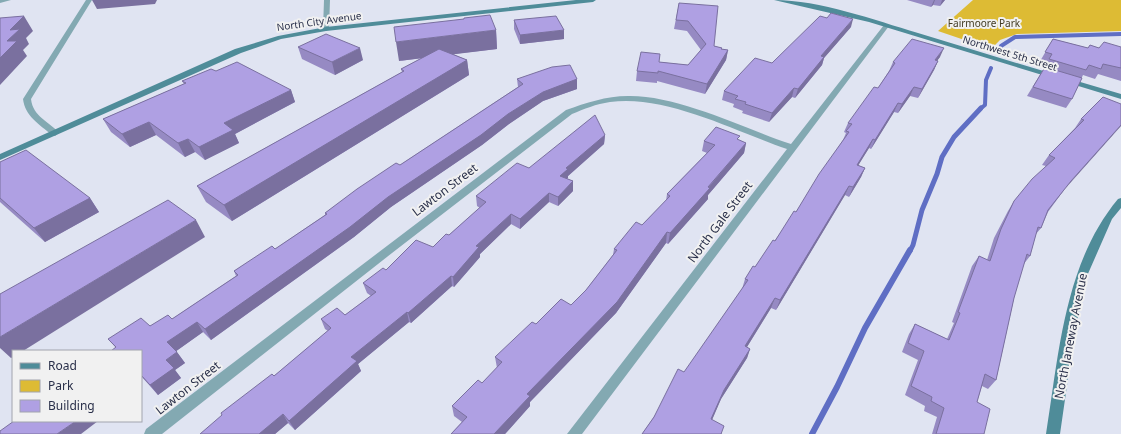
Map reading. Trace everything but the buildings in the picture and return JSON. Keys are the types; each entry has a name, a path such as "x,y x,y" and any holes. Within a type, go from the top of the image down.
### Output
{"street":[{"path":"0,1 8,0"},
{"path":"55,133 32,114 28,107 28,99 38,80 89,0"},
{"path":"326,29 327,0"},
{"name":"North City Avenue","path":"0,157 247,48 280,37 326,29 592,0"},
{"name":"Northwest 5th Street","path":"776,0 825,9 886,26 1121,97"},
{"name":"North Gale Street","path":"574,434 886,26"},
{"name":"Lawton Street","path":"151,434 563,116 587,104 601,100 623,98 643,98 659,101 685,108 794,148"},
{"name":"North Janeway Avenue","path":"1053,434 1069,330 1081,276 1096,240 1108,217 1121,200"}],"green space":[{"name":"Fairmoore Park","path":"973,0 1121,0 1121,31 1017,34 1000,40 991,49 938,31"}],"waterway":[{"path":"1000,50 1001,46 1015,37 1121,34"},
{"path":"980,109 985,105 986,80 991,68"},
{"path":"910,251 922,210 937,174 942,157 954,137 980,109"},
{"path":"812,434 837,387 865,328 910,250"}]}
